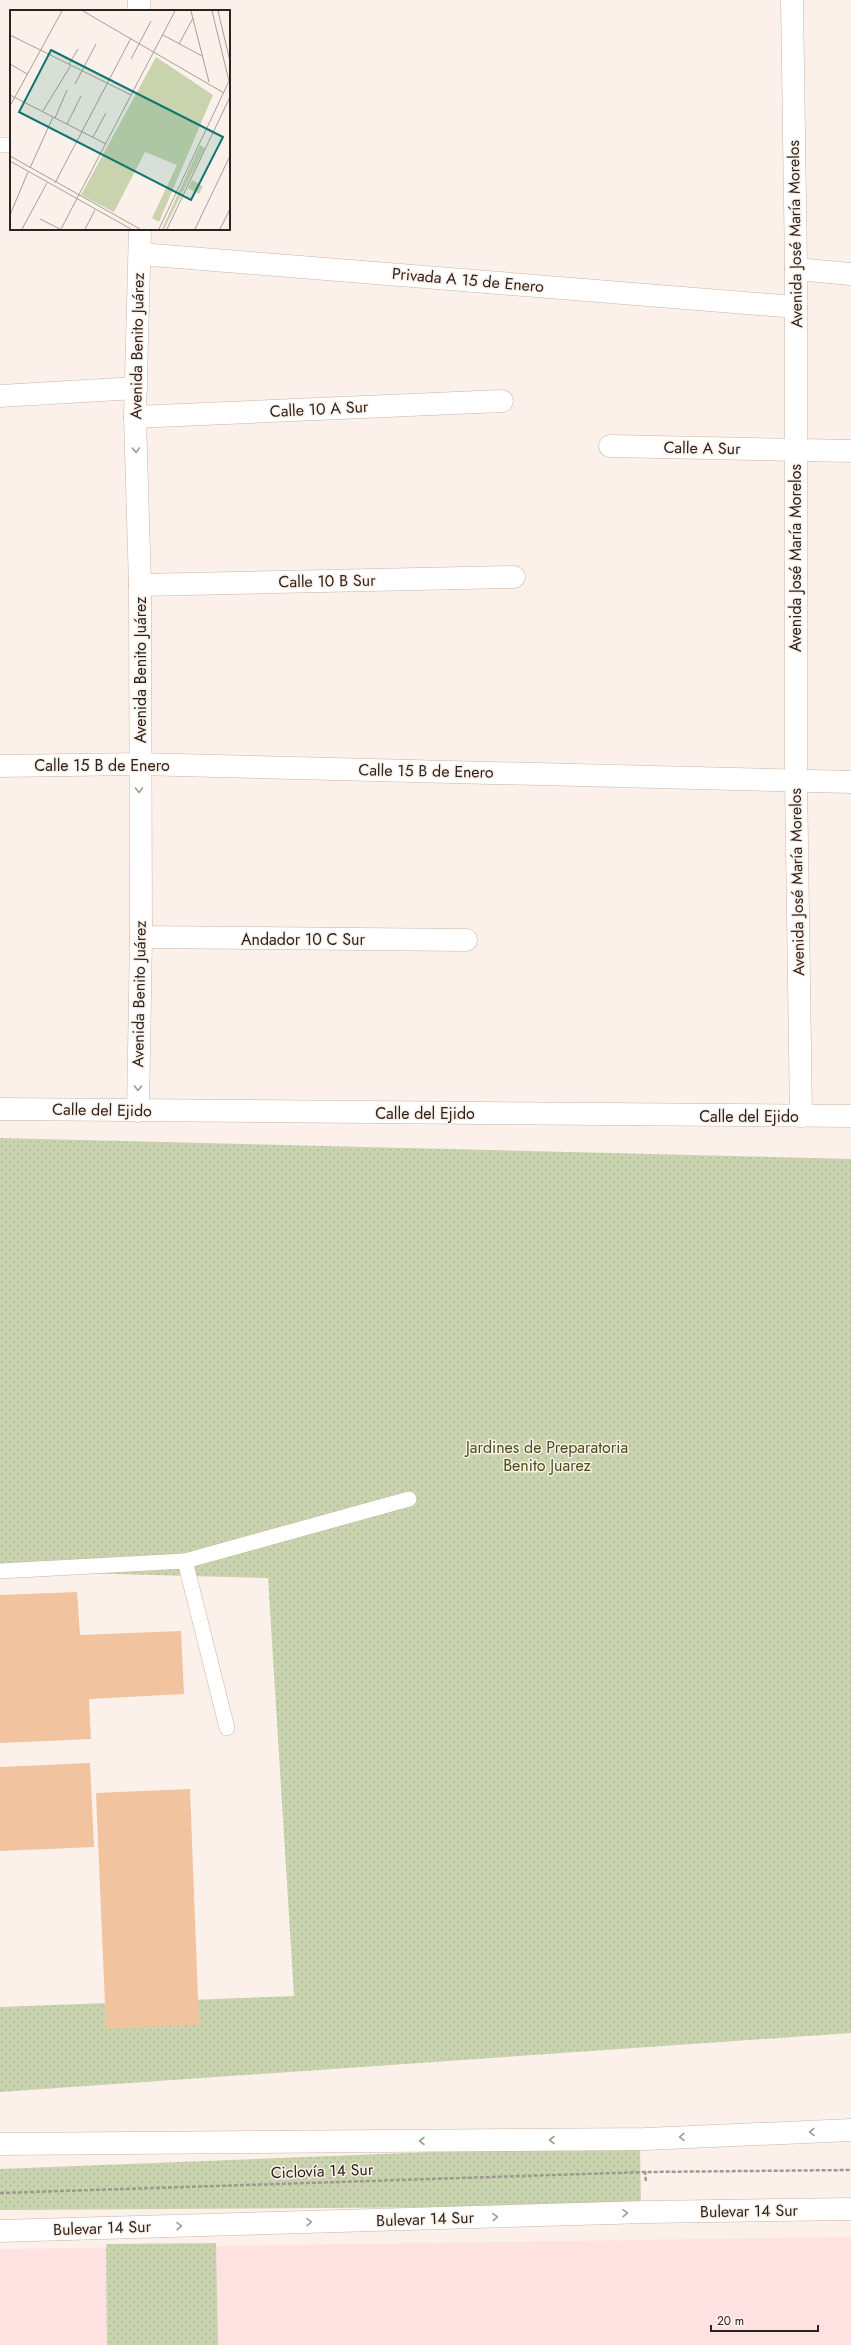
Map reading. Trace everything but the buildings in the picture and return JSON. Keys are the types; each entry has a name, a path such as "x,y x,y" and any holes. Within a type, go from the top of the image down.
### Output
{"street":[{"path":"138,0 139,10"},
{"name":"Avenida José María Morelos","path":"792,0 796,269 794,450 796,780 801,1116"},
{"name":"Avenida Benito Juárez","path":"138,1111 141,938 139,764 140,585 135,417 140,230"},
{"name":"Privada A 15 de Enero","path":"140,254 796,307"},
{"path":"796,269 851,274"},
{"path":"0,396 136,388"},
{"name":"Calle 10 A Sur","path":"135,417 502,401"},
{"name":"Calle A Sur","path":"610,446 851,451"},
{"name":"Calle 10 B Sur","path":"140,585 514,577"},
{"name":"Calle 15 B de Enero","path":"0,766 139,764 851,782"},
{"name":"Andador 10 C Sur","path":"141,938 466,940"},
{"name":"Calle del Ejido","path":"0,1109 851,1116"},
{"path":"0,2144 645,2139 851,2130"},
{"name":"Bulevar 14 Sur","path":"0,2231 647,2212 851,2209"}],"lane":[{"path":"0,1571 185,1561 409,1499"},
{"path":"185,1561 226,1728"}],"path":[{"path":"645,2139 647,2212"},
{"name":"Ciclovía 14 Sur","path":"0,2193 645,2172 851,2170"}],"shaded area":[{"path":"851,2237 851,2345 0,2345 0,2249"}],"green space":[{"name":"Jardines de Preparatoria Benito Juarez","path":"0,1138 851,1159 851,2033 0,2092 0,2007 294,1996 268,1578 0,1571"},
{"path":"640,2144 641,2206 0,2210 0,2169"},
{"path":"216,2243 218,2345 107,2345 106,2244"}]}
